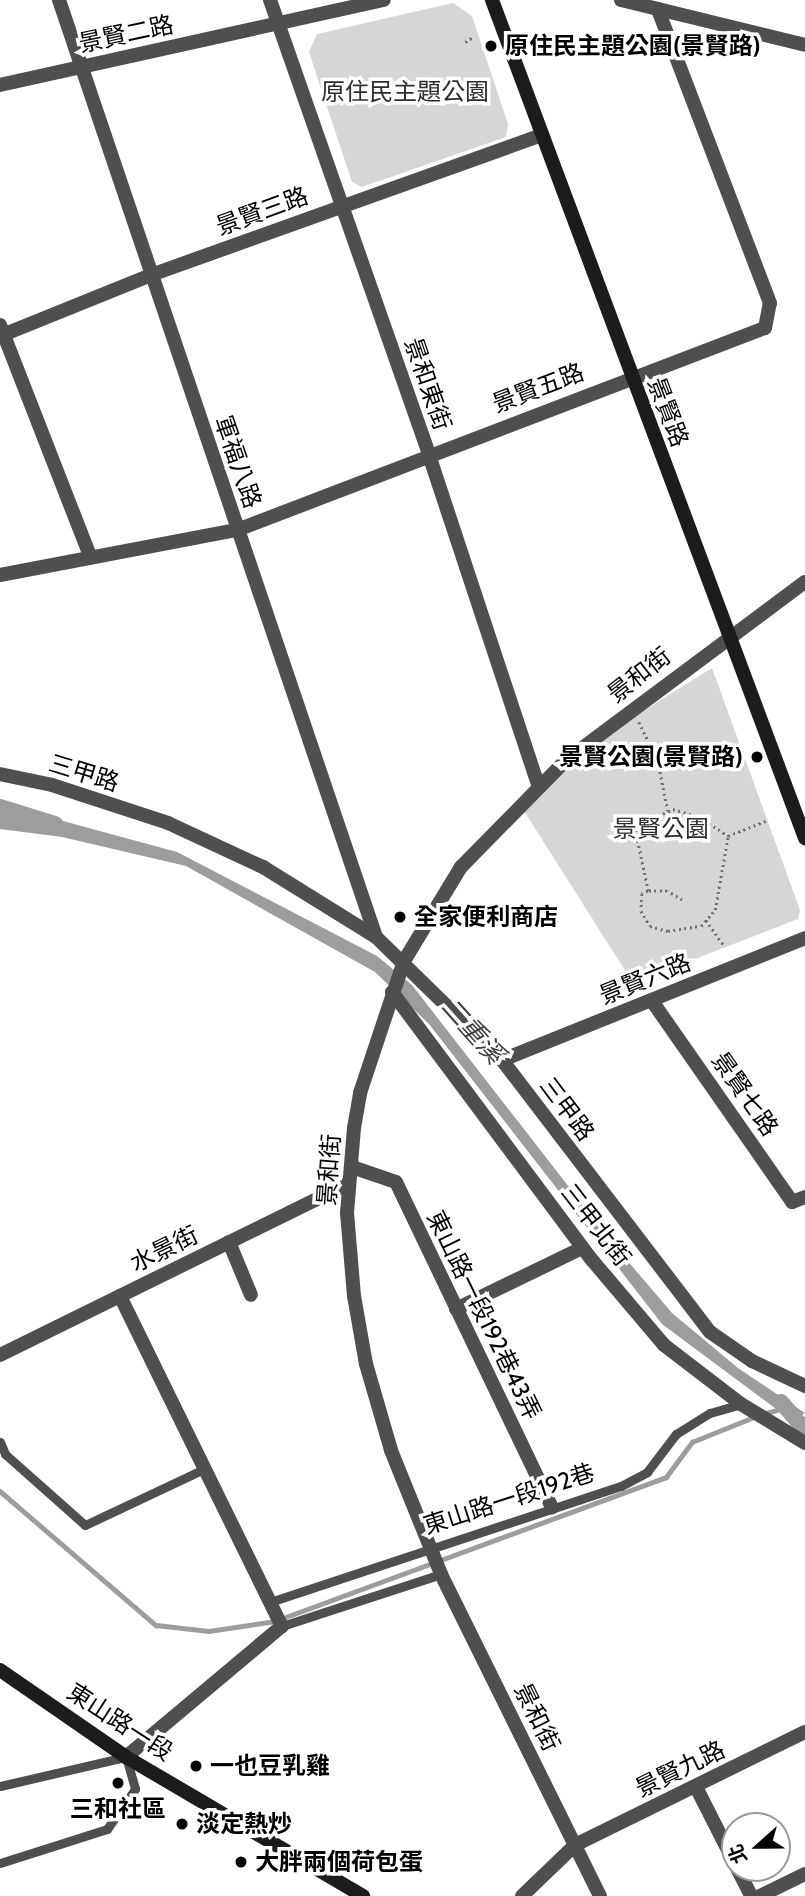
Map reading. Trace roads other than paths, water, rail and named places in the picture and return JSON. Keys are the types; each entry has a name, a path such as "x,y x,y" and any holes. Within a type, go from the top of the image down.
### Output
{"street":[{"name":"軍福八路","path":"60,0 150,275 376,937"},
{"name":"景和東街","path":"270,0 429,454 538,785"},
{"name":"景賢二路","path":"0,85 384,0"},
{"name":"景賢路","path":"492,0 630,377 805,838"},
{"path":"621,0 805,45"},
{"name":"景賢五路","path":"0,575 89,556 174,546 237,530 630,377 765,328 770,303 659,9"},
{"name":"景賢三路","path":"1,332 150,275 541,135"},
{"path":"1,332 89,556"},
{"name":"景和街","path":"600,1896 441,1574 391,1450 366,1364 354,1296 347,1184 352,1167 360,1093 404,961 461,867 538,785 728,635 805,582"},
{"name":"三甲路","path":"0,774 52,785 169,823 263,867 376,937 404,961 502,1060 709,1332 752,1361 805,1386"},
{"name":"景賢六路","path":"502,1060 805,938"},
{"name":"三甲北街","path":"392,992 582,1248 664,1345 741,1404 804,1445"},
{"name":"景賢七路","path":"652,1001 792,1202 805,1197"},
{"name":"東山路一段192巷43弄","path":"352,1167 396,1182 552,1508"},
{"name":"水景街","path":"0,1355 347,1184"},
{"path":"229,1242 251,1295"},
{"path":"456,1309 582,1248"},
{"path":"120,1296 282,1626"},
{"name":"東山路一段192巷","path":"126,1757 282,1626"},
{"name":"東山路一段","path":"0,1670 126,1757 363,1896"},
{"name":"景賢九路","path":"522,1896 575,1845 805,1732"},
{"path":"696,1787 721,1836"},
{"path":"760,1896 805,1874"}],"lane":[{"name":"東山路一段192巷","path":"270,1602 621,1486 647,1472 676,1434 710,1413 741,1404"},
{"path":"0,1443 5,1454 85,1525 204,1469"},
{"name":"東山路一段192巷","path":"282,1626 441,1574"},
{"path":"0,1786 126,1757 135,1789 107,1829 0,1863"}],"waterway":[{"name":"二重溪","path":"0,807 55,824"},
{"name":"二重溪","path":"781,1402 805,1430"},
{"path":"762,1414 784,1408"},
{"path":"0,1491 156,1625 209,1631 275,1621 666,1477 692,1442 754,1417"}],"place":[{"name":"原住民主題公園(景賢路)","path":"491,46"},
{"name":"景賢公園(景賢路)","path":"757,757"},
{"name":"全家便利商店","path":"400,917"},
{"name":"一也豆乳雞","path":"196,1766"},
{"name":"三和社區","path":"118,1783"},
{"name":"淡定熱炒","path":"182,1824"},
{"name":"大胖兩個荷包蛋","path":"241,1862"}],"park label":[{"name":"原住民主題公園","path":"405,92"},
{"name":"景賢公園","path":"661,829"}]}
